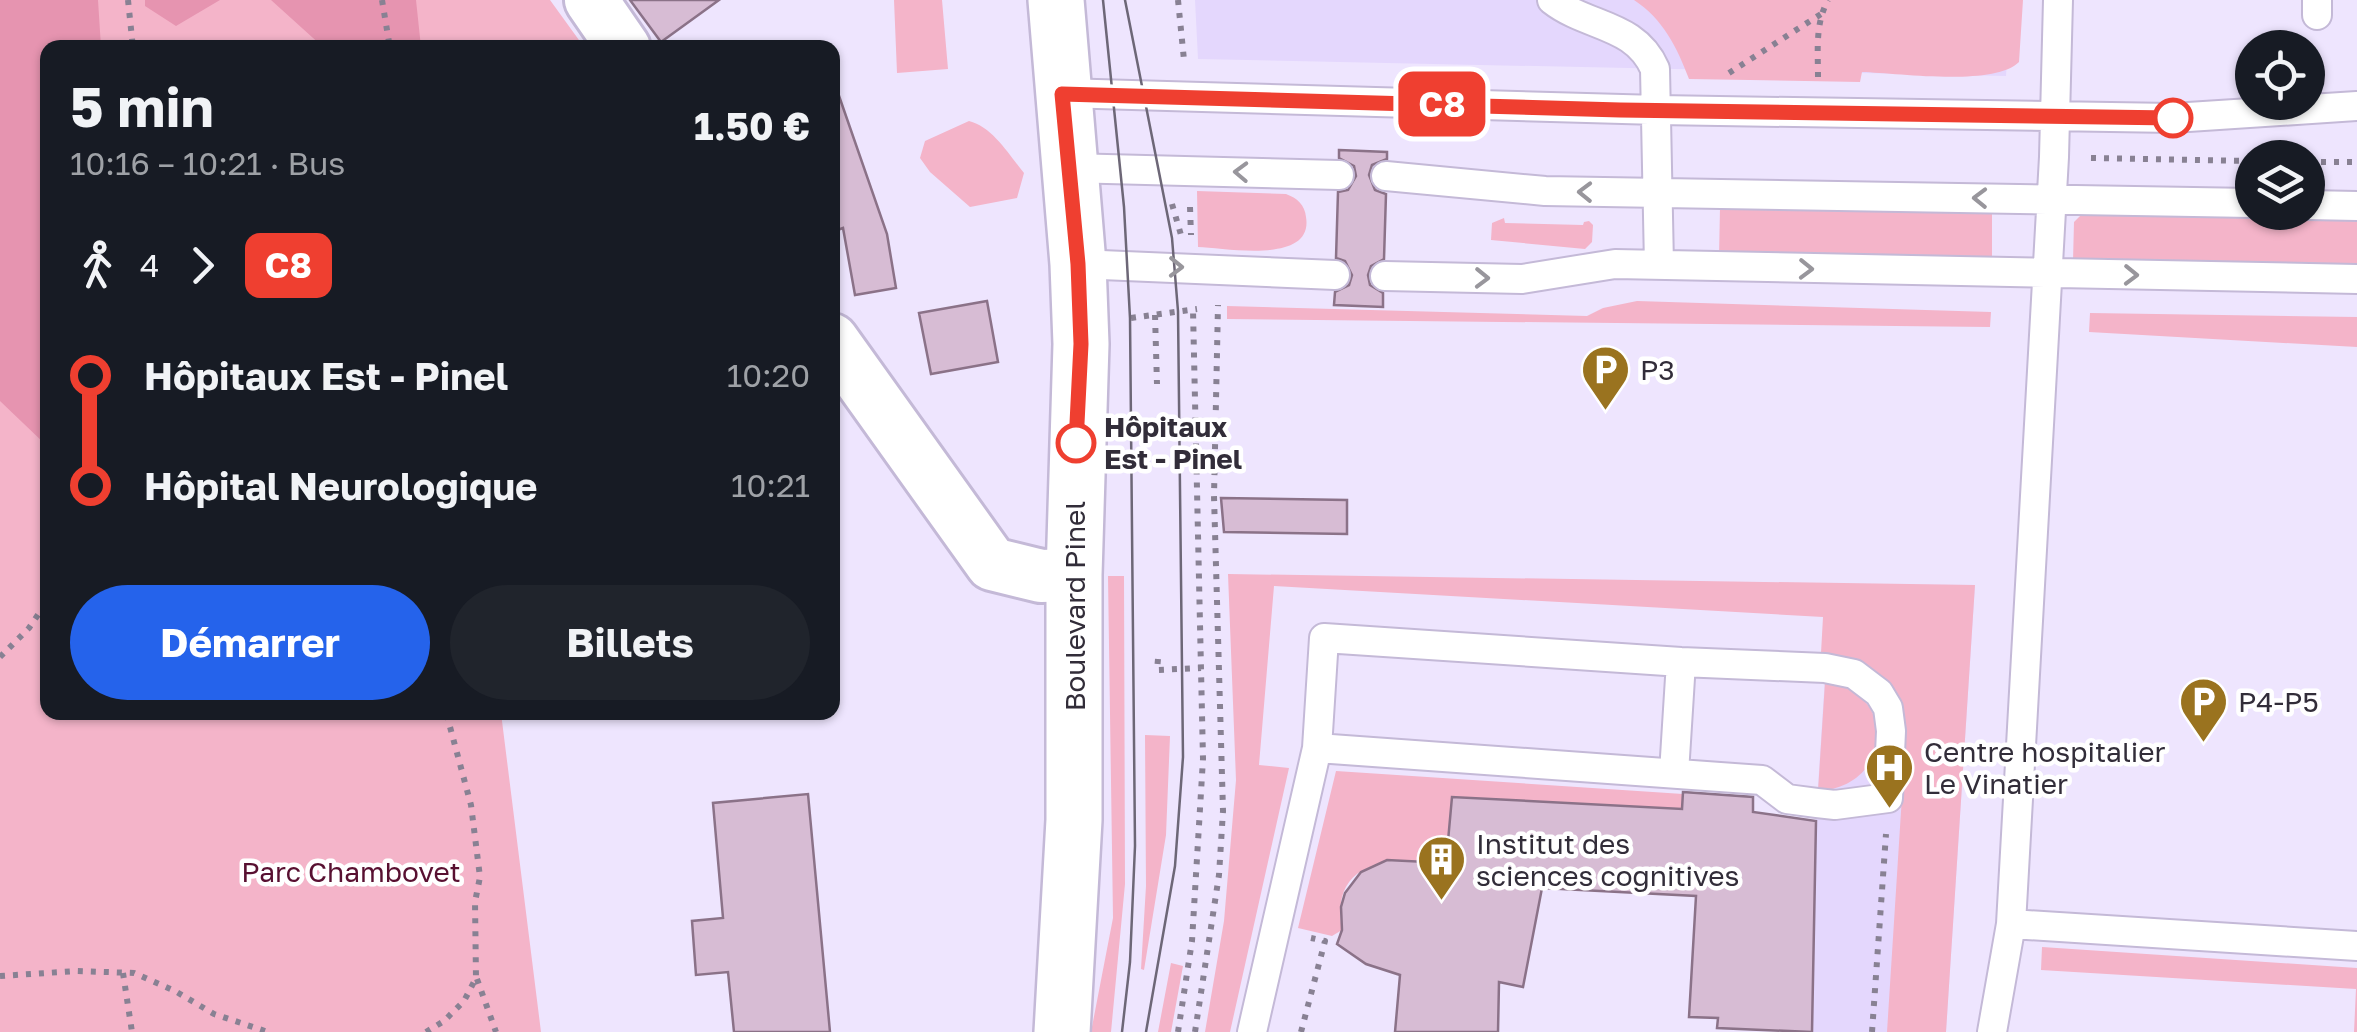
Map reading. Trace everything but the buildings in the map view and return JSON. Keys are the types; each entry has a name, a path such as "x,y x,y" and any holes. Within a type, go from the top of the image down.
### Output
{"main road":[{"name":"Boulevard Pinel","path":"1056,0 1081,344 1074,576 1074,820 1062,1032"}],"street":[{"path":"591,0 618,40"},
{"path":"840,351 992,564 1040,576 1074,576"}],"lane":[{"path":"1552,0 1568,12 1630,36 1647,51 1656,69 1659,265"},
{"path":"1992,1032 2011,924 2048,273 2058,0"},
{"path":"1062,94 2054,116 2220,117 2357,106"},
{"path":"1068,168 1339,175"},
{"path":"1386,176 1545,191 2235,203"},
{"path":"2325,205 2357,206"},
{"path":"1078,264 1336,274"},
{"path":"1384,276 1522,278 1615,264 2357,280"},
{"path":"1252,1032 1318,748 1324,638 1826,668 1854,674 1879,693 1888,708 1891,730 1888,798 1835,805 1787,799 1762,780 1318,748"},
{"path":"1674,774 1681,662"},
{"path":"2011,924 2357,946"}],"path":[{"path":"128,0 133,40"},
{"path":"382,0 389,40"},
{"path":"1818,113 1821,14 1828,0"},
{"path":"1726,82 1726,74 1821,14"},
{"path":"2325,162 2357,162"},
{"path":"1168,189 1182,236"},
{"path":"1125,322 1218,304 1214,496 1223,811 1219,875 1195,1032"},
{"path":"1178,1032 1192,941 1203,759 1194,310"},
{"path":"1155,315 1157,384"},
{"path":"0,657 40,612"},
{"path":"1158,659 1157,670 1201,668"},
{"path":"448,720 470,804 480,877 476,902 476,978 496,1032"},
{"path":"1872,1032 1888,798"},
{"path":"1300,1032 1325,941 1306,937"},
{"path":"0,976 76,971 134,973 214,1014 268,1032"},
{"path":"122,972 132,1032"},
{"path":"426,1032 464,1001 476,978"}],"shaded area":[{"path":"0,0 98,0 101,40 40,40 40,439 0,401"},
{"path":"145,0 220,0 176,26 145,6"},
{"path":"271,0 416,0 420,40 315,40"},
{"path":"1195,0 2011,0 2006,76 1198,59"},
{"name":"Centre hospitalier Le Vinatier","path":"1831,584 1975,585 1946,1032 1772,1032 1812,1031 1816,817"}],"green space":[{"name":"Parc Chambovet","path":"0,0 550,0 579,40 40,40 40,720 502,720 541,1032 0,1032"},
{"path":"894,0 942,0 948,69 897,73"},
{"path":"1634,0 2023,0 2019,62 2007,70 1968,76 1862,72 1860,82 1689,79 1668,35"},
{"path":"969,121 993,135 1024,173 1017,198 970,207 920,158 925,141"},
{"path":"1197,191 1286,194 1304,209 1305,232 1283,248 1247,251 1198,247"},
{"path":"1720,208 1992,213 1992,262 1719,258"},
{"path":"2083,213 2235,216 2235,230 2325,230 2325,218 2357,219 2357,270 2073,261 2074,222"},
{"path":"1504,218 1505,223 1583,225 1589,221 1593,225 1592,242 1585,249 1491,240 1492,223"},
{"path":"1637,301 1991,312 1990,327 1227,319 1227,306 1587,316 1603,308"},
{"path":"2090,313 2357,317 2357,347 2089,332"},
{"path":"1228,574 1975,585 1946,1032 1887,1032 1906,733 1896,701 1878,677 1853,661 1821,653 1823,617 1274,586 1259,765 1289,768 1230,1032 1205,1032 1224,921 1236,780"},
{"path":"1108,576 1124,576 1125,884 1111,1032 1091,1032 1113,918"},
{"path":"1825,682 1849,689 1866,702 1875,719 1877,738 1873,757 1861,774 1843,786 1818,791"},
{"path":"1145,735 1170,736 1166,835 1144,970 1141,969 1146,886"},
{"path":"1336,771 1683,794 1683,809 1489,800 1446,863 1388,863 1356,875 1346,887 1341,905 1342,930 1332,936 1298,928"},
{"path":"2042,947 2357,968 2357,1032 2356,989 2041,970"},
{"path":"1171,963 1183,966 1171,1032 1158,1032"}],"tram line":[{"path":"1103,0 1124,207 1130,318 1135,846 1130,962 1122,1032"},
{"path":"1125,0 1172,238 1178,311 1183,757 1175,866 1146,1032"}],"bus line":[{"name":"C8","path":"1076,443 1081,344 1078,264 1062,94 1620,110 2173,118"}],"place":[{"name":"P3","path":"1605,412"},
{"name":"Hôpitaux Est - Pinel","path":"1076,443"},
{"name":"P4-P5","path":"2203,744"},
{"name":"Centre hospitalier Le Vinatier","path":"1889,810"},
{"name":"Institut des sciences cognitives","path":"1441,902"}]}
